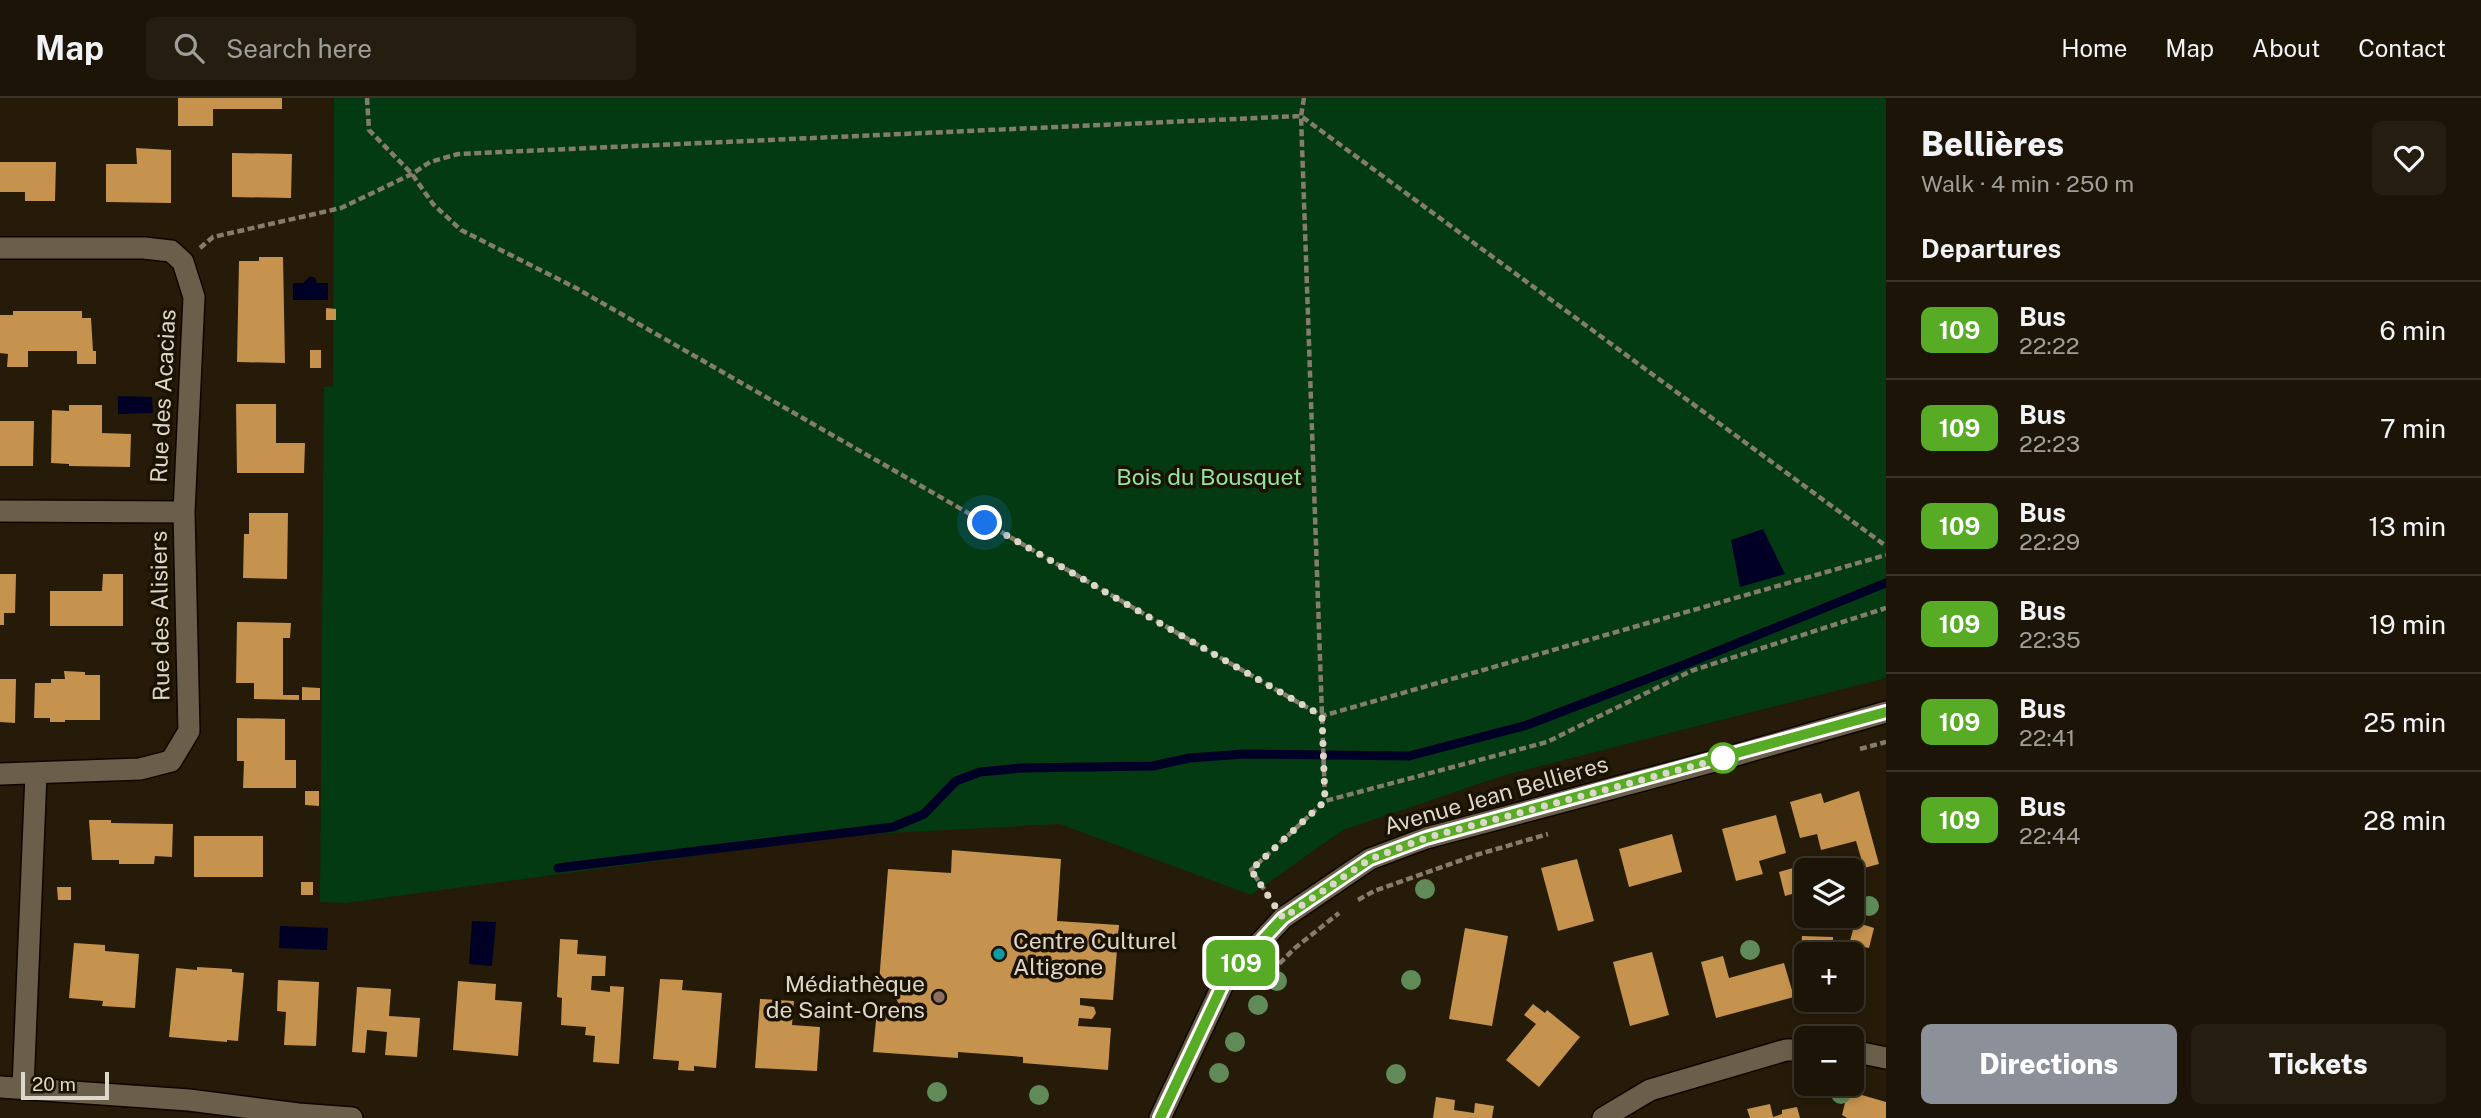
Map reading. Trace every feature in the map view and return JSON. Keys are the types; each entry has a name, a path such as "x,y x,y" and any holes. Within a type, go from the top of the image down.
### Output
{"street":[{"path":"0,248 144,248 170,251 183,262"},
{"name":"Rue des Acacias","path":"183,262 194,297 184,512"},
{"name":"Rue des Alisiers","path":"0,511 184,512 189,731 171,761 140,769 0,774"},
{"name":"Avenue Jean Bellieres","path":"1160,1118 1225,980 1283,918 1370,859 1426,838 1886,712"},
{"path":"23,1088 36,774"},
{"path":"1603,1118 1650,1090 1786,1050 1794,1050"},
{"path":"1864,1053 1886,1058"},
{"path":"0,1087 189,1100 297,1116 352,1118"}],"path":[{"path":"367,98 369,130 412,174 433,204 461,230 588,295 1322,716 1886,555"},
{"path":"1304,98 1301,116 1325,801"},
{"path":"183,262 213,237 341,208 412,174 430,162 458,154 1301,116 1886,546"},
{"path":"1283,918 1251,870 1325,801 1547,742 1691,671 1886,608"},
{"path":"1849,751 1886,741"},
{"path":"1268,975 1294,948 1348,906 1374,891 1475,855 1553,833"}],"green space":[{"name":"Bois du Bousquet","path":"334,98 1886,98 1886,678 1505,775 1343,830 1251,895 1060,824 851,835 345,903 320,902 324,387 333,386"}],"water":[{"path":"310,276 315,278 317,283 328,283 328,300 293,300 293,283 303,283"},
{"path":"118,396 152,397 153,413 118,414"},
{"path":"1763,529 1785,574 1740,587 1731,540"},
{"path":"472,921 496,922 492,966 469,964"},
{"path":"280,926 328,928 327,950 279,948"}],"building":[{"path":"178,98 282,98 282,109 213,109 213,126 178,126"},
{"path":"136,148 171,150 171,203 106,202 106,164 137,164"},
{"path":"232,153 292,154 291,198 232,197"},
{"path":"0,162 56,162 55,201 25,201 25,192 0,192"},
{"path":"259,257 283,257 285,363 237,362 239,261 259,261"},
{"path":"326,308 336,309 336,320 326,320"},
{"path":"13,311 82,311 82,318 91,318 96,364 77,364 77,351 28,351 28,367 7,367 8,354 0,353 0,315 13,315"},
{"path":"310,350 321,350 321,368 310,368"},
{"path":"236,404 276,404 276,443 305,443 304,473 237,473"},
{"path":"69,405 102,405 102,433 131,434 130,467 51,463 52,410 69,411"},
{"path":"0,421 34,421 33,466 0,466"},
{"path":"249,513 288,513 287,579 243,578 244,534 249,534"},
{"path":"0,574 16,574 15,613 4,613 4,625 0,625"},
{"path":"103,574 123,574 123,626 50,626 50,591 102,591"},
{"path":"237,622 291,623 290,638 283,638 283,695 299,695 299,700 254,699 254,683 236,683"},
{"path":"64,671 100,675 100,720 50,722 50,718 34,718 35,683 51,683 51,679 65,679"},
{"path":"0,679 16,679 15,723 0,722"},
{"path":"302,687 320,688 320,700 302,700"},
{"path":"237,718 285,719 285,760 296,760 296,788 243,788 244,761 237,761"},
{"path":"305,791 319,791 319,806 305,805"},
{"path":"1859,791 1879,864 1864,868 1864,858 1861,858 1856,841 1821,850 1817,834 1800,838 1790,802 1821,793 1824,803"},
{"path":"1776,815 1786,853 1759,861 1763,874 1736,881 1722,829"},
{"path":"89,820 173,824 172,857 155,856 154,864 119,864 119,860 92,860"},
{"path":"1672,834 1682,872 1629,887 1619,849"},
{"path":"194,836 263,836 263,877 194,877"},
{"name":"Centre Culturel Altigone","path":"952,850 1061,859 1057,921 1119,925 1113,1000 1080,998 1080,1005 1094,1007 1096,1013 1092,1019 1079,1018 1078,1026 1111,1028 1108,1070 1023,1063 1023,1057 958,1052 958,1058 873,1052 877,1010 909,1012 910,1005 900,1005 894,996 900,991 912,992 912,984 879,982 888,869 951,873"},
{"path":"1577,859 1594,921 1558,931 1541,868"},
{"path":"1794,868 1794,893 1785,896 1779,872"},
{"path":"301,882 313,882 313,895 301,895"},
{"path":"57,887 71,887 71,900 58,900"},
{"path":"1864,925 1874,928 1869,948 1864,947 1864,942 1802,942 1802,936 1833,937 1833,940 1850,941 1853,928 1864,928"},
{"path":"1465,928 1508,936 1492,1026 1449,1019"},
{"path":"560,939 578,940 577,954 606,956 605,976 592,976 591,990 610,992 610,986 624,987 619,1064 593,1062 595,1036 585,1035 586,1027 561,1025 562,998 557,997"},
{"path":"74,943 105,945 105,951 139,954 135,1008 102,1006 103,1001 69,998"},
{"path":"1652,952 1669,1015 1630,1026 1613,962"},
{"path":"1723,956 1729,978 1784,963 1794,997 1716,1018 1701,962"},
{"path":"197,967 232,969 232,972 244,973 238,1041 169,1037 176,968 197,970"},
{"path":"660,979 683,980 682,990 722,993 716,1068 694,1066 694,1071 678,1070 679,1061 653,1059"},
{"path":"278,980 319,982 316,1046 284,1045 286,1012 277,1011"},
{"path":"458,981 496,984 495,1000 522,1002 518,1056 453,1050"},
{"path":"357,987 391,989 389,1016 420,1018 417,1057 385,1055 387,1032 367,1030 365,1053 352,1052"},
{"path":"760,999 794,1001 792,1025 820,1027 817,1071 755,1068"},
{"path":"1533,1004 1545,1013 1547,1010 1580,1037 1539,1087 1506,1060 1536,1024 1524,1015"},
{"path":"1847,1096 1864,1096 1886,1102 1886,1118 1847,1118 1842,1115"},
{"path":"1436,1097 1455,1100 1454,1110 1474,1113 1475,1103 1494,1106 1492,1118 1433,1118"},
{"path":"1770,1104 1773,1117 1782,1114 1782,1110 1797,1107 1800,1118 1750,1118 1747,1109"}],"waterway":[{"path":"558,868 893,827 924,814 956,781 980,772 1022,768 1153,766 1189,758 1244,754 1409,756 1527,725 1886,583"}],"bus line":[{"name":"109","path":"1160,1118 1225,980 1283,918 1370,859 1426,838 1886,712"}],"place":[{"name":"Centre Culturel Altigone","path":"999,954"},
{"name":"Médiathèque de Saint-Orens","path":"939,997"}],"route":[{"path":"985,523 1322,716 1325,801 1251,870 1283,918 1370,859 1426,838 1723,758"}]}
